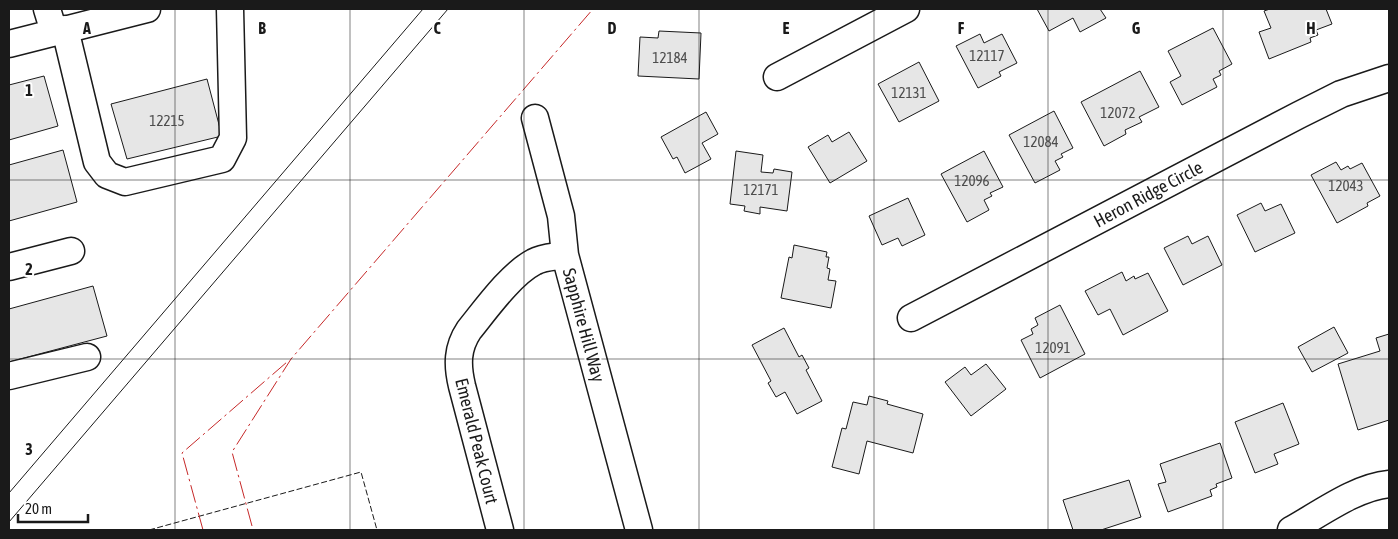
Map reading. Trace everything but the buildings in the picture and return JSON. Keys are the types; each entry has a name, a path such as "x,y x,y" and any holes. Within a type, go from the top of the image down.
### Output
{"street":[{"path":"9,44 55,23 147,9"},
{"path":"55,23 97,162 108,175 124,182 222,159 233,138 230,9"},
{"path":"776,77 906,9"},
{"name":"Heron Ridge Circle","path":"911,318 1299,115 1341,94 1389,78"},
{"name":"Sapphire Hill Way","path":"535,118 561,216 565,255 639,530"},
{"path":"9,267 71,251"},
{"name":"Emerald Peak Court","path":"500,530 462,386 458,361 459,350 469,330 514,277 537,261 565,255"},
{"path":"9,376 87,357"},
{"path":"1291,530 1363,490 1389,484"}],"tram line":[{"path":"9,493 423,9"},
{"path":"9,522 448,9"}],"fence":[{"path":"149,530 361,472 377,530"}],"power":[{"path":"252,526 232,452 291,359 593,9"},
{"path":"203,530 182,453 287,362"}]}
